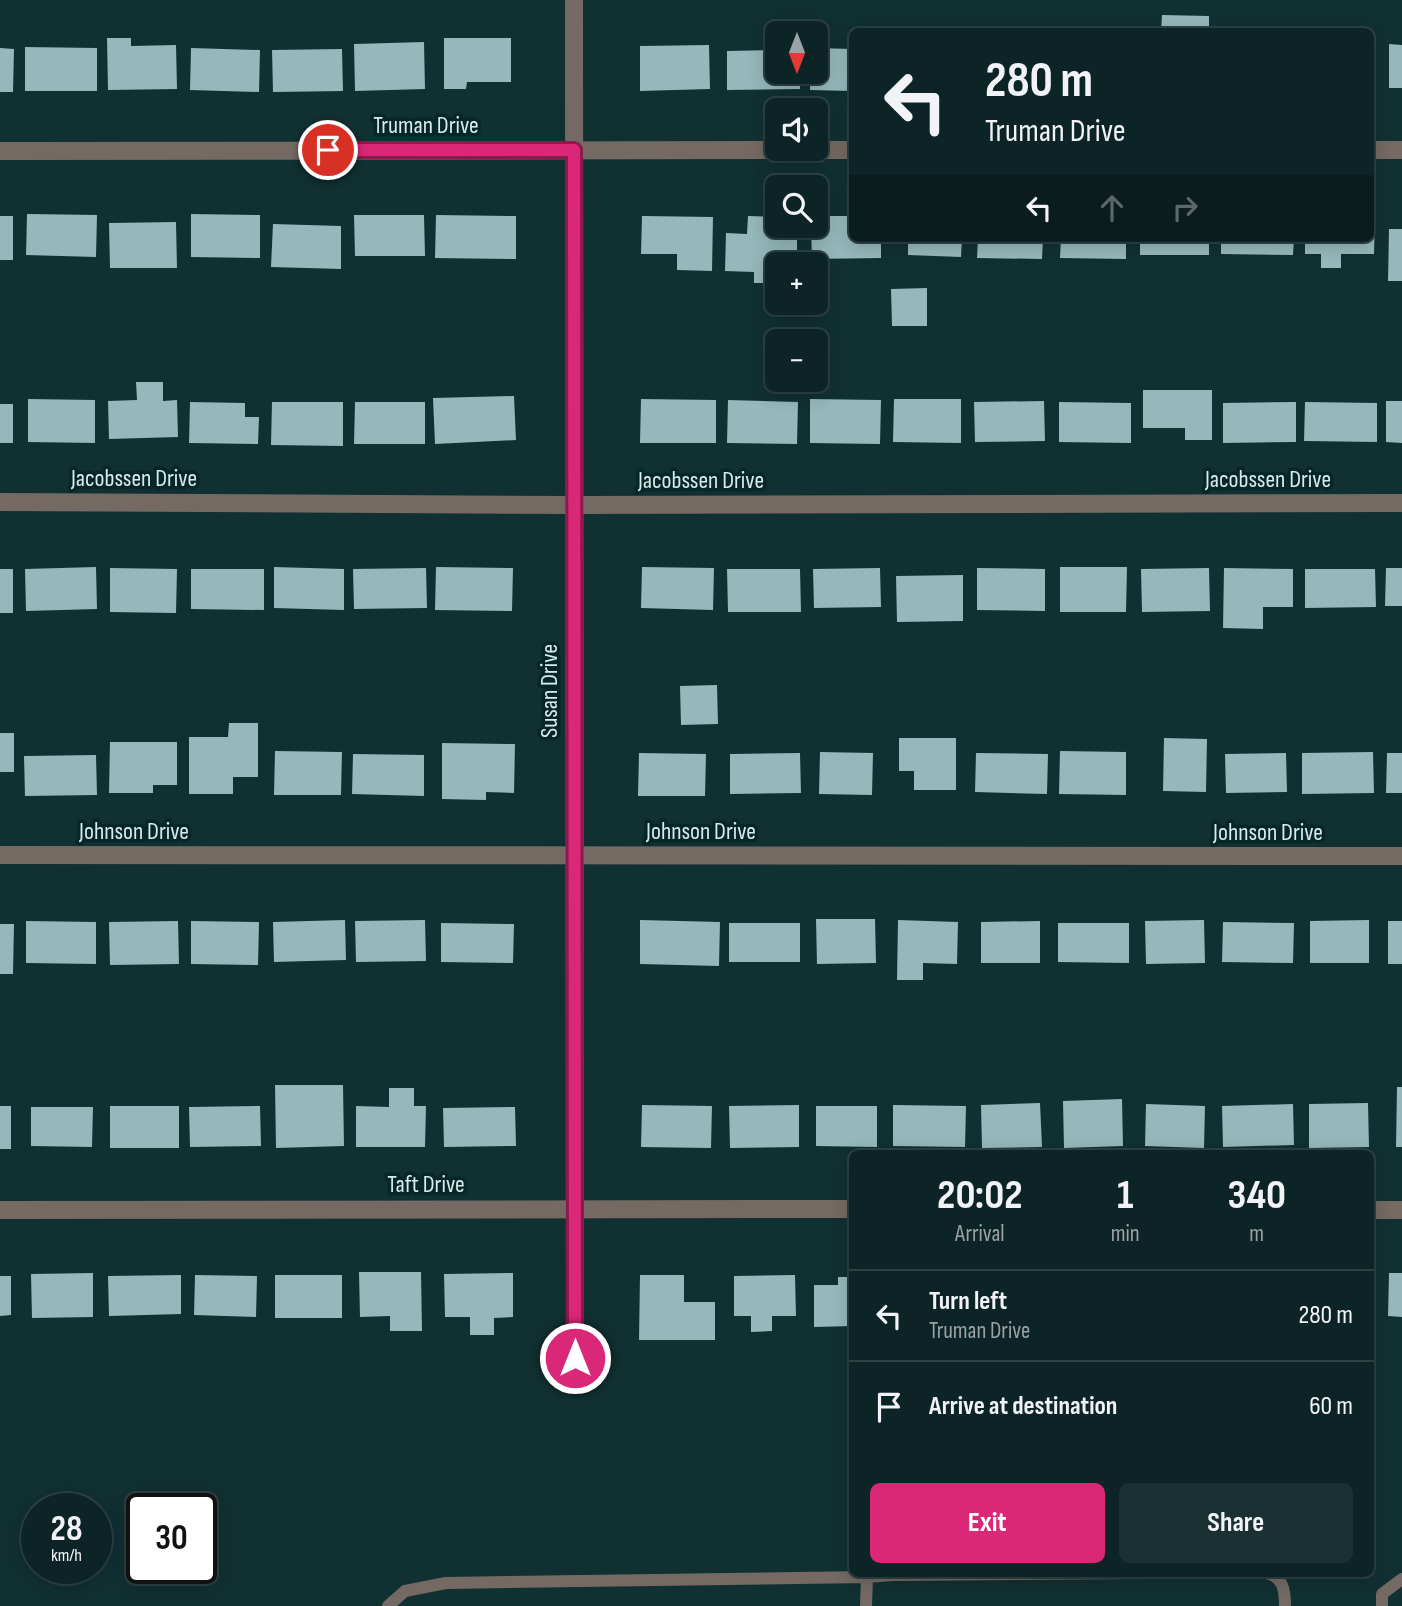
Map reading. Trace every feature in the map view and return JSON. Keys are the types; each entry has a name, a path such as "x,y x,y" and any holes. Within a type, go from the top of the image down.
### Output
{"street":[{"name":"Susan Drive","path":"574,0 575,1383"},
{"name":"Truman Drive","path":"0,151 849,150"},
{"path":"1374,150 1402,150"},
{"name":"Jacobssen Drive","path":"0,502 573,505 1402,503"},
{"name":"Johnson Drive","path":"0,855 1402,856"},
{"name":"Taft Drive","path":"0,1209 849,1209"},
{"path":"1374,1210 1402,1210"}],"lane":[{"path":"388,1606 405,1591 446,1583 867,1577 866,1606"},
{"path":"1277,1577 1283,1583 1285,1606"},
{"path":"1381,1606 1381,1594 1402,1579"}],"building":[{"path":"1162,15 1209,16 1209,28 1161,28"},
{"path":"107,38 131,38 131,46 176,45 177,89 108,90"},
{"path":"444,38 511,38 511,82 467,82 466,89 444,89"},
{"path":"424,42 425,89 355,91 354,44"},
{"path":"1389,44 1402,45 1402,88 1389,88"},
{"path":"709,45 710,89 640,91 640,46"},
{"path":"25,47 97,48 97,91 25,91"},
{"path":"0,48 14,49 13,92 0,92"},
{"path":"191,48 260,50 259,92 190,90"},
{"path":"828,48 849,49 849,91 810,90 810,84 828,84"},
{"path":"342,49 343,91 273,92 272,50"},
{"path":"765,50 765,84 800,84 800,89 727,90 727,51"},
{"path":"27,214 97,215 96,257 26,255"},
{"path":"191,214 260,215 260,258 191,257"},
{"path":"354,215 424,215 425,256 355,256"},
{"path":"436,215 516,216 516,259 435,258"},
{"path":"1375,215 1374,254 1341,254 1341,268 1321,268 1321,254 1305,254 1305,242 1374,242"},
{"path":"0,216 13,216 13,260 0,260"},
{"path":"642,216 713,217 712,271 677,270 677,254 641,254"},
{"path":"748,216 765,217 765,238 797,238 797,252 765,252 765,283 754,283 754,272 725,271 726,233 747,234"},
{"path":"828,216 849,216 849,242 881,242 881,258 828,259 828,252 812,252 811,238 828,238"},
{"path":"176,222 177,268 110,268 109,223"},
{"path":"273,224 341,226 341,269 271,267"},
{"path":"1389,229 1402,229 1402,281 1388,281"},
{"path":"908,242 962,242 961,257 908,255"},
{"path":"978,242 1043,242 1042,259 977,258"},
{"path":"1061,242 1126,242 1126,259 1060,258"},
{"path":"1140,242 1209,242 1209,255 1140,255"},
{"path":"1221,242 1294,242 1293,255 1221,254"},
{"path":"927,288 927,326 892,326 891,289"},
{"path":"136,382 163,382 163,401 177,400 178,437 109,439 108,401 137,400"},
{"path":"1143,390 1212,390 1212,440 1185,440 1185,428 1143,428"},
{"path":"514,396 516,440 435,444 433,398"},
{"path":"28,399 95,400 95,443 28,442"},
{"path":"641,399 716,400 716,443 640,443"},
{"path":"810,399 881,400 880,444 810,443"},
{"path":"894,399 961,399 961,443 893,442"},
{"path":"728,400 798,402 797,444 727,443"},
{"path":"1044,401 1045,441 975,442 974,402"},
{"path":"1386,401 1402,401 1402,443 1386,442"},
{"path":"190,402 245,403 245,417 259,417 258,444 189,443"},
{"path":"272,402 343,402 343,446 271,445"},
{"path":"355,402 425,402 425,444 354,444"},
{"path":"1059,402 1131,403 1131,443 1059,442"},
{"path":"1296,402 1296,442 1223,443 1223,403"},
{"path":"1305,402 1377,403 1377,442 1304,441"},
{"path":"0,404 13,404 13,443 0,443"},
{"path":"96,567 97,609 26,611 25,569"},
{"path":"274,567 344,569 344,610 274,608"},
{"path":"436,567 513,568 512,611 435,610"},
{"path":"642,567 714,568 713,610 641,608"},
{"path":"1060,567 1127,567 1126,612 1060,612"},
{"path":"110,568 177,569 176,613 110,612"},
{"path":"426,568 427,608 354,609 353,569"},
{"path":"880,568 881,607 814,608 813,569"},
{"path":"977,568 1045,569 1045,611 977,610"},
{"path":"1209,568 1210,611 1142,612 1141,569"},
{"path":"1224,568 1293,569 1293,607 1263,607 1263,629 1223,628"},
{"path":"1386,568 1402,568 1402,606 1385,606"},
{"path":"0,569 13,569 13,613 0,613"},
{"path":"191,569 264,569 264,610 191,609"},
{"path":"727,569 800,569 801,612 728,612"},
{"path":"1305,569 1375,569 1376,607 1305,608"},
{"path":"963,575 963,621 897,622 896,576"},
{"path":"717,685 718,724 681,725 680,686"},
{"path":"229,723 258,723 258,777 233,777 233,794 189,794 189,737 228,737"},
{"path":"0,733 14,733 14,772 0,772"},
{"path":"899,738 956,738 956,790 914,790 914,771 899,771"},
{"path":"1164,738 1207,739 1206,792 1163,791"},
{"path":"110,742 177,742 177,785 153,785 153,793 109,793"},
{"path":"442,743 515,744 514,793 486,792 486,800 442,799"},
{"path":"275,751 342,752 341,795 274,795"},
{"path":"1060,751 1126,752 1126,795 1059,794"},
{"path":"820,752 873,753 872,795 819,794"},
{"path":"1373,752 1374,793 1302,794 1302,753"},
{"path":"639,753 706,754 705,796 638,796"},
{"path":"800,753 801,793 730,794 730,754"},
{"path":"976,753 1048,754 1047,794 975,792"},
{"path":"1286,753 1287,792 1226,793 1225,754"},
{"path":"1387,753 1402,753 1402,793 1386,793"},
{"path":"353,754 424,755 424,796 352,794"},
{"path":"96,755 97,795 25,796 24,756"},
{"path":"816,919 875,919 876,963 817,964"},
{"path":"345,920 346,960 274,962 273,922"},
{"path":"425,920 426,961 356,962 355,921"},
{"path":"640,920 720,922 719,966 640,964"},
{"path":"898,920 958,922 957,964 923,963 923,980 897,980"},
{"path":"1204,920 1205,963 1146,964 1145,921"},
{"path":"1369,920 1369,963 1310,963 1310,921"},
{"path":"26,921 96,922 96,964 26,963"},
{"path":"178,921 179,964 110,965 109,922"},
{"path":"191,921 259,922 258,965 191,964"},
{"path":"1040,921 1040,963 981,963 981,922"},
{"path":"1388,921 1402,921 1402,964 1388,964"},
{"path":"1223,922 1294,923 1293,963 1222,962"},
{"path":"441,923 514,924 513,963 441,962"},
{"path":"729,923 800,923 800,962 729,962"},
{"path":"1058,923 1129,923 1129,963 1058,962"},
{"path":"0,924 14,924 13,974 0,974"},
{"path":"275,1085 343,1085 344,1146 276,1148"},
{"path":"1397,1087 1402,1087 1402,1147 1396,1147"},
{"path":"389,1088 414,1088 414,1106 426,1106 425,1147 356,1147 356,1106 389,1107"},
{"path":"1122,1099 1123,1146 1064,1148 1063,1101"},
{"path":"1040,1103 1042,1147 982,1148 981,1105"},
{"path":"1368,1103 1369,1147 1309,1148 1309,1104"},
{"path":"1146,1104 1205,1106 1204,1148 1145,1146"},
{"path":"1293,1104 1294,1145 1223,1147 1222,1106"},
{"path":"642,1105 712,1106 711,1148 641,1147"},
{"path":"799,1105 799,1147 730,1148 729,1106"},
{"path":"893,1105 966,1106 965,1147 893,1146"},
{"path":"0,1106 11,1106 11,1149 0,1149"},
{"path":"110,1106 179,1106 179,1148 110,1148"},
{"path":"260,1106 261,1146 190,1147 189,1107"},
{"path":"816,1106 877,1106 877,1147 816,1146"},
{"path":"31,1107 93,1107 92,1147 31,1146"},
{"path":"515,1107 516,1146 444,1147 443,1108"},
{"path":"359,1272 421,1272 422,1331 390,1331 390,1316 360,1317"},
{"path":"93,1273 93,1317 32,1318 31,1274"},
{"path":"513,1273 513,1317 494,1318 494,1335 470,1335 470,1317 445,1317 444,1274"},
{"path":"1389,1273 1402,1273 1402,1317 1388,1316"},
{"path":"181,1275 181,1314 109,1316 108,1276"},
{"path":"195,1275 257,1276 256,1317 194,1315"},
{"path":"275,1275 342,1275 342,1318 275,1318"},
{"path":"640,1275 684,1275 684,1302 715,1302 715,1340 639,1340"},
{"path":"795,1275 796,1316 772,1316 772,1331 751,1332 751,1316 734,1316 734,1276"},
{"path":"0,1276 11,1276 11,1315 0,1316"},
{"path":"838,1277 849,1277 849,1326 814,1327 814,1285 838,1285"}],"route":[{"path":"328,150 574,150 575,1358"}]}
